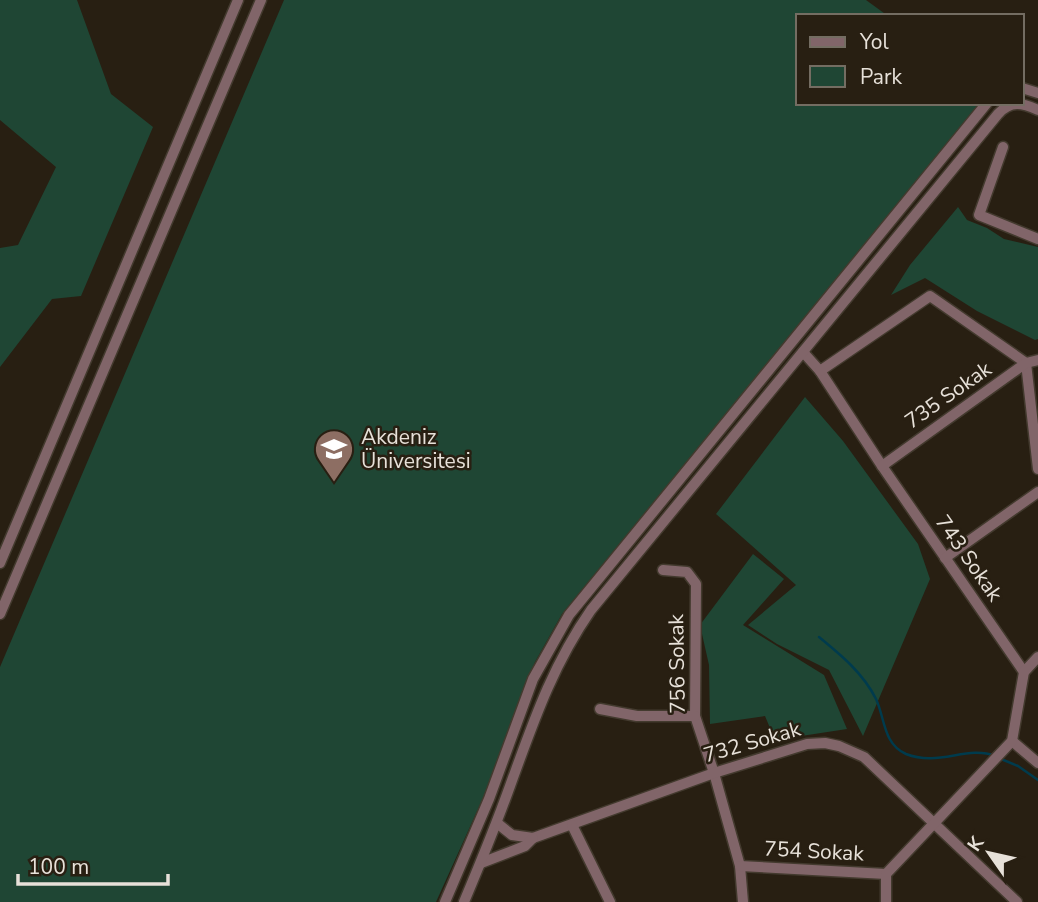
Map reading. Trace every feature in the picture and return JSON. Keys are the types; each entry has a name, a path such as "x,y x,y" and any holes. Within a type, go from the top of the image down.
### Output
{"street":[{"path":"0,563 238,0"},
{"path":"0,614 261,0"},
{"path":"445,902 489,799 533,679 569,615 985,105"},
{"path":"464,902 544,693 576,632 604,594 1003,109 1010,105"},
{"path":"1003,147 979,215 1038,239"},
{"path":"820,371 930,296 1026,363 1038,469"},
{"name":"743 Sokak","path":"803,352 820,371 1024,672"},
{"name":"735 Sokak","path":"882,466 1026,363 1038,360"},
{"path":"945,558 1038,492"},
{"name":"756 Sokak","path":"663,569 687,572 696,584 695,716 740,866 743,902"},
{"path":"886,902 886,874 1012,741 1024,672 1038,657"},
{"path":"600,709 637,716 695,716"},
{"path":"1012,741 1038,763"},
{"name":"732 Sokak","path":"481,863 525,846 533,838 714,773 807,744 825,743 864,757 1017,902"},
{"path":"496,823 512,835 533,838"},
{"path":"572,825 610,902"},
{"name":"754 Sokak","path":"740,866 886,874"}],"green space":[{"path":"0,0 77,0 111,94 153,127 81,296 52,299 0,367 0,248 18,245 56,167 0,120"},
{"name":"Akdeniz Üniversitesi","path":"284,0 866,0 885,14 796,14 796,105 978,105 562,614 535,662 483,798 436,902 0,902 0,667"},
{"path":"958,207 967,220 1004,239 1038,247 1038,339 1035,340 977,311 925,278 891,295 910,265"},
{"path":"805,397 843,441 918,544 930,579 863,736 829,670 777,644 748,625 796,585 716,514"},
{"path":"753,554 784,579 743,625 824,675 847,729 775,740 765,716 710,724 709,665 700,625"}],"waterway":[{"path":"819,637 865,681 876,699 889,737 898,750 930,758 974,753 995,756"},
{"path":"1001,759 1018,766 1038,780"}],"place":[{"name":"Akdeniz Üniversitesi","path":"334,483"}]}
